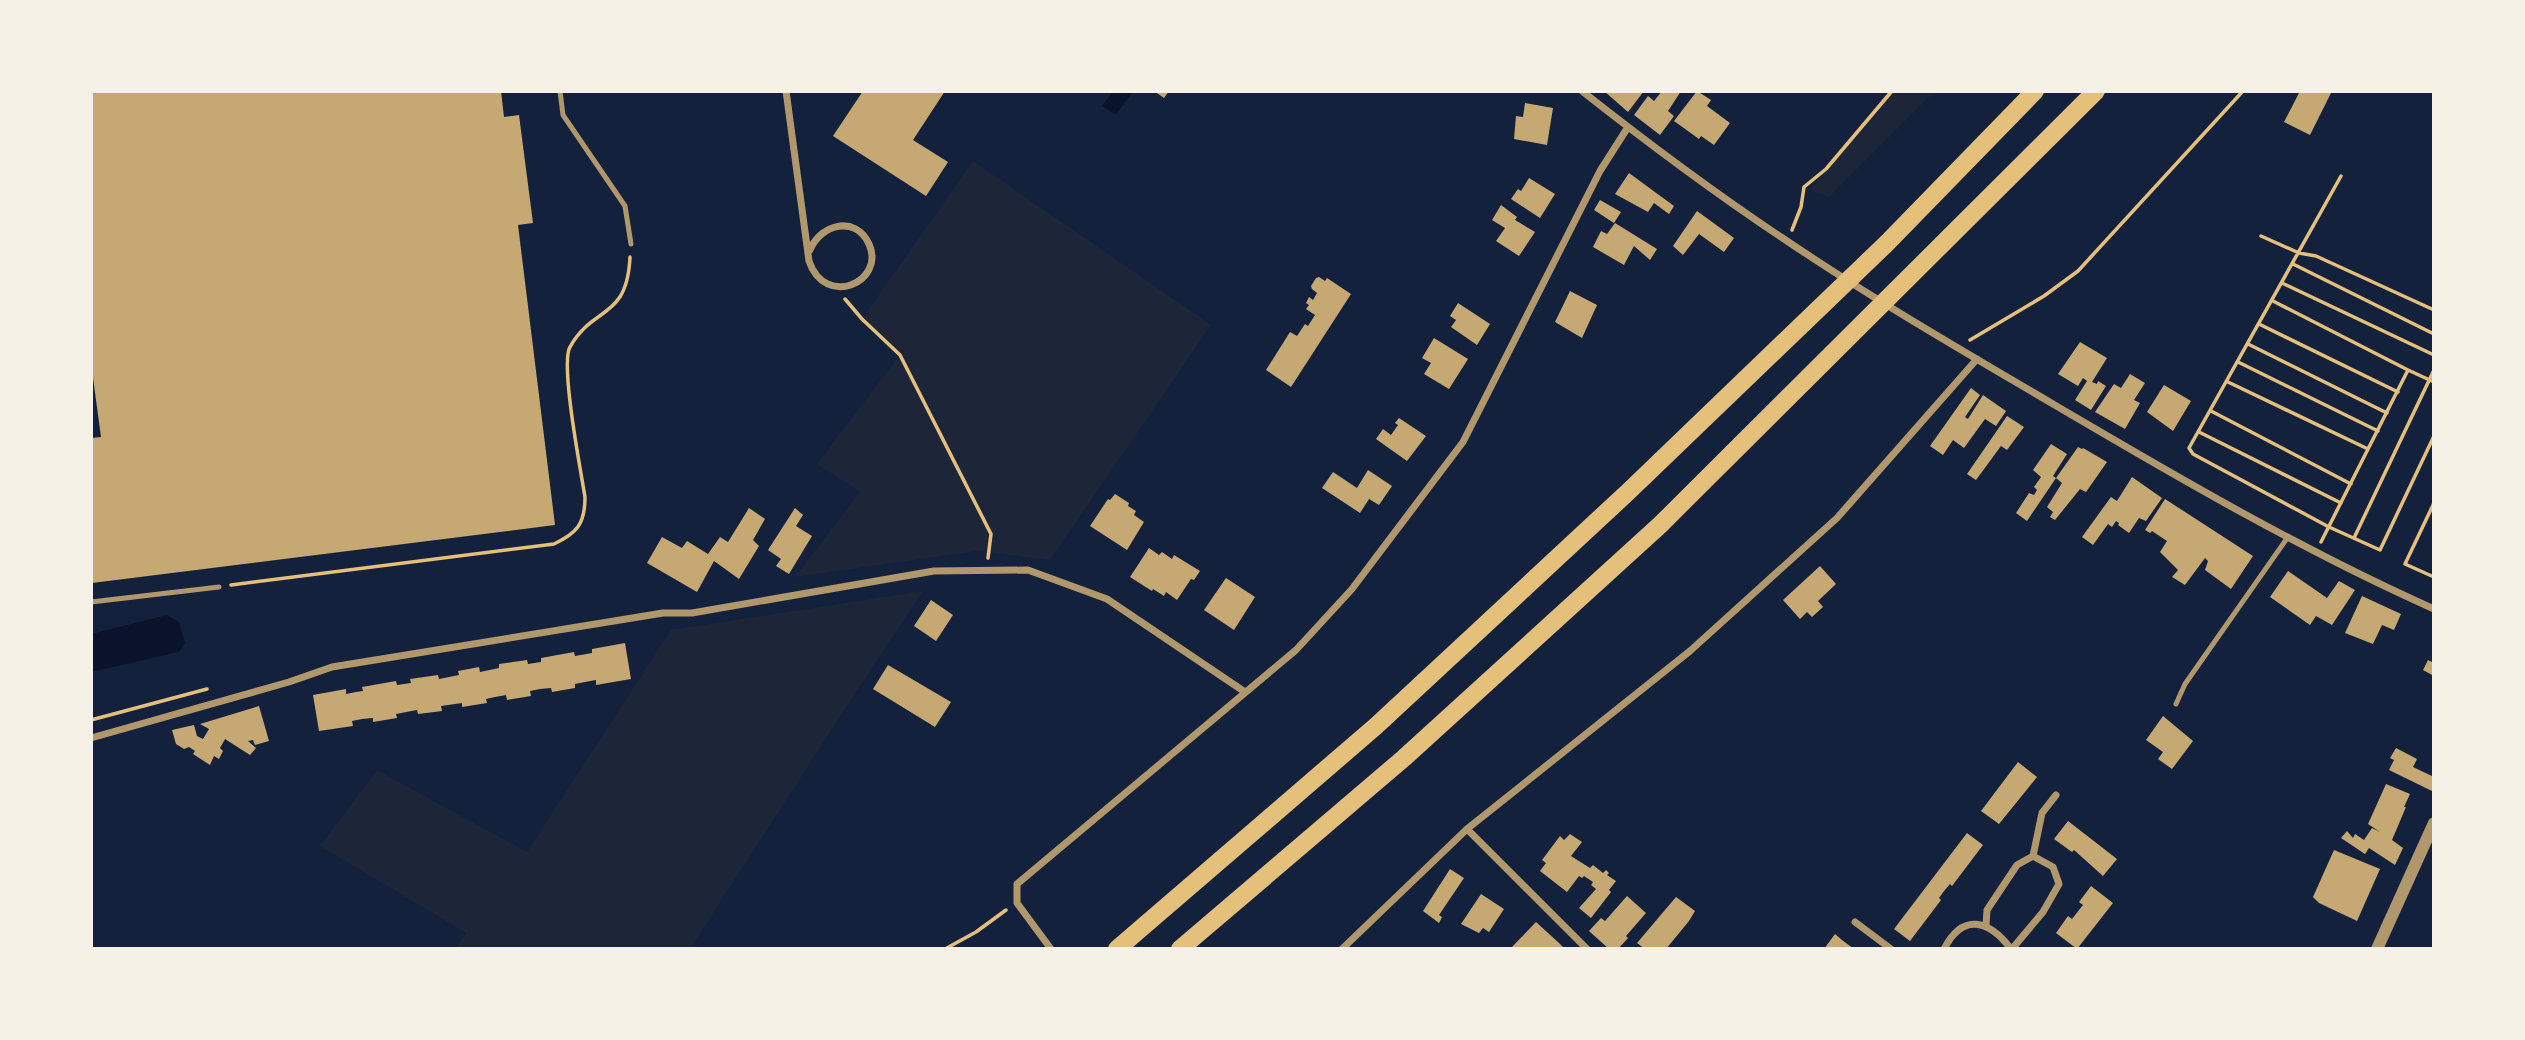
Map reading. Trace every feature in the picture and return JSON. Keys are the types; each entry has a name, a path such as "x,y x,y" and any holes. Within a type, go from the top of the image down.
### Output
{"highway":[{"path":"1117,949 1376,726 1629,491 1887,243 2035,91"},
{"path":"1180,949 1404,758 1660,525 2096,91"}],"street":[{"path":"786,91 810,250 809,261 816,276 824,283 845,287 858,282 870,265 869,244 854,229 841,225 821,232 810,250"},
{"path":"1582,91 1786,241 1958,349 2133,451 2356,575 2434,609"},
{"path":"1051,949 1017,903 1017,884 1296,650 1352,589 1463,442 1600,171 1628,127"},
{"path":"1342,949 1467,829 1690,651 1837,518 1977,359"},
{"path":"91,738 289,682 332,667 663,613 692,613 934,571 1028,570 1107,599 1245,692"},
{"path":"1986,925 1987,910 2017,865 2033,856 2042,813 2056,795"},
{"path":"2377,949 2434,823"},
{"path":"1467,829 1587,949"},
{"path":"1944,949 1951,936 1971,924 1986,925 2001,935 2012,949 2043,912 2059,884 2053,867 2033,856"},
{"path":"1855,922 1891,949"}],"lane":[{"path":"560,91 563,115 625,206 631,244"},
{"path":"2176,704 2185,684 2288,537"},
{"path":"91,602 219,587"}],"path":[{"path":"1786,241 1796,225 1804,187 1826,169 1892,91"},
{"path":"1958,349 2078,271 2243,91"},
{"path":"2341,176 2189,448 2193,454 2329,527 2380,550 2434,436"},
{"path":"2260,236 2299,253 2316,256 2434,310"},
{"path":"219,587 554,544 570,536 579,526 585,512 585,497 568,387 568,349 582,329 608,312 625,292 631,244"},
{"path":"2292,264 2434,334"},
{"path":"2282,283 2434,355"},
{"path":"835,287 862,319 900,355 991,534 986,570"},
{"path":"2272,301 2432,381"},
{"path":"2259,324 2398,391"},
{"path":"2248,344 2387,413"},
{"path":"2238,362 2378,431"},
{"path":"2316,552 2408,370"},
{"path":"2354,538 2432,381 2434,370"},
{"path":"2228,381 2368,449"},
{"path":"2211,411 2351,484"},
{"path":"2199,432 2341,503"},
{"path":"2434,503 2405,564 2434,577"},
{"path":"944,949 976,932 1017,903"}],"shaded area":[{"path":"1113,91 1133,91 1116,115 1102,106"},
{"path":"1887,91 1935,91 1829,197 1810,190"},
{"path":"973,161 1211,325 1050,560 977,551 795,577 860,492 817,464 900,355 862,319"},
{"path":"923,591 690,949 456,949 466,933 320,846 377,770 527,852 671,630"},
{"path":"167,615 179,622 185,643 179,652 91,672 91,634"}],"building":[{"path":"91,91 501,91 504,117 519,115 533,223 518,225 555,525 92,583 91,438 101,437 91,363"},
{"path":"863,91 945,91 913,140 948,162 926,196 833,136"},
{"path":"1154,91 1169,91 1164,98"},
{"path":"1604,91 1644,91 1628,112"},
{"path":"1662,91 1681,91 1668,111 1674,116 1660,135 1634,115 1648,96 1654,101"},
{"path":"1697,91 1711,100 1707,106 1730,123 1714,145 1701,136 1699,139 1674,121"},
{"path":"2300,91 2332,91 2310,135 2284,122"},
{"path":"1525,103 1553,108 1547,145 1514,139 1516,116 1523,117"},
{"path":"1629,173 1674,206 1669,214 1654,203 1648,212 1615,194"},
{"path":"1529,178 1555,194 1540,218 1511,199 1518,189 1521,191"},
{"path":"1600,200 1621,212 1614,223 1594,210"},
{"path":"1501,205 1517,217 1515,220 1535,232 1519,256 1496,241 1505,228 1492,220"},
{"path":"1697,211 1734,238 1724,252 1699,234 1683,255 1673,246"},
{"path":"1615,223 1657,249 1650,260 1634,246 1624,265 1593,247 1601,231 1607,234"},
{"path":"1319,277 1325,281 1327,278 1351,294 1291,387 1266,370 1290,332 1297,336 1315,315 1306,309 1309,305 1306,303 1309,297 1313,300 1317,293 1311,286"},
{"path":"1570,291 1597,305 1582,338 1555,322"},
{"path":"1458,303 1490,324 1477,345 1451,327 1456,320 1450,316"},
{"path":"1434,338 1468,359 1449,389 1424,374 1431,363 1422,358"},
{"path":"2080,342 2107,358 2092,382 2097,384 2098,381 2106,386 2091,410 2075,400 2087,381 2083,378 2078,386 2058,374"},
{"path":"2130,374 2145,383 2134,400 2140,403 2125,429 2095,412 2114,384 2121,388"},
{"path":"2164,385 2191,401 2173,431 2147,412"},
{"path":"1971,388 1980,395 1965,417 1968,419 1983,395 2006,411 1996,426 1985,419 1964,448 1953,440 1943,455 1930,446"},
{"path":"2007,416 2024,427 2007,450 2001,446 1976,480 1967,474"},
{"path":"1399,418 1426,436 1407,461 1376,439 1383,429 1391,435"},
{"path":"2051,444 2067,454 2053,476 2056,478 2027,521 2016,513 2029,493 2034,495 2037,490 2034,487 2041,477 2033,470"},
{"path":"2078,447 2107,462 2086,492 2080,489 2055,520 2050,517 2053,512 2047,507 2062,483 2056,478"},
{"path":"1368,470 1392,486 1379,505 1369,499 1360,513 1322,488 1333,472 1357,488"},
{"path":"2132,477 2162,498 2146,521 2139,518 2129,533 2116,521 2112,527 2108,524 2093,545 2082,537 2111,497 2117,501"},
{"path":"1115,494 1129,503 1128,506 1136,511 1134,515 1144,522 1127,550 1090,526 1108,499"},
{"path":"2165,499 2253,556 2231,589 2205,570 2208,561 2205,558 2185,585 2172,577 2178,570 2160,552 2167,541 2152,531 2150,533 2145,530"},
{"path":"749,508 765,519 753,540 759,546 739,579 714,561 697,592 647,563 662,537 682,548 687,541 708,554 720,537 728,542"},
{"path":"795,508 803,515 796,526 812,536 789,574 776,566 781,559 768,550"},
{"path":"1149,548 1172,559 1174,555 1200,571 1177,600 1166,592 1164,596 1153,589 1152,591 1130,577"},
{"path":"1820,566 1836,584 1818,601 1823,607 1812,617 1807,612 1800,619 1783,600"},
{"path":"2288,571 2327,598 2339,581 2355,590 2332,625 2316,616 2310,625 2270,597"},
{"path":"1226,578 1255,597 1234,630 1204,610"},
{"path":"2362,596 2401,614 2394,630 2382,625 2373,644 2345,633"},
{"path":"931,600 953,615 936,641 914,626"},
{"path":"625,643 631,679 596,685 596,680 575,684 575,688 552,692 551,688 540,689 530,691 531,696 507,700 506,695 486,699 487,703 462,707 462,703 441,706 442,711 418,714 417,710 396,714 397,718 373,722 373,718 362,719 352,721 353,726 319,731 313,695 346,689 346,694 363,691 362,687 396,681 397,685 411,683 410,679 438,675 439,679 459,675 458,671 479,667 480,672 499,668 499,664 527,660 528,664 541,662 541,658 574,652 575,656 592,653 592,649"},
{"path":"2428,660 2434,663 2434,676 2423,670"},
{"path":"888,665 951,702 935,727 873,689"},
{"path":"259,706 269,741 255,745 253,740 248,741 256,748 250,755 225,739 220,748 223,751 219,759 214,756 210,765 193,754 195,751 189,747 184,749 176,744 172,730 194,725 197,736 203,739 209,729 200,724"},
{"path":"2163,716 2193,741 2172,769 2158,759 2163,752 2146,740"},
{"path":"2396,748 2417,759 2413,767 2434,777 2434,792 2389,770 2394,760 2390,758"},
{"path":"2018,762 2037,777 1999,824 1981,811"},
{"path":"2386,784 2410,794 2392,840 2403,848 2395,865 2369,848 2365,854 2341,838 2347,831 2353,838 2355,834 2364,840 2372,828 2380,832 2368,824"},
{"path":"2068,821 2117,859 2103,876 2074,850 2072,852 2054,839"},
{"path":"1967,833 1983,845 1952,886 1950,884 1944,891 1939,898 1941,900 1910,941 1894,929"},
{"path":"1570,834 1582,842 1571,856 1590,868 1593,865 1603,873 1606,870 1609,873 1607,875 1616,881 1591,918 1579,908 1596,889 1591,885 1593,882 1579,876 1567,892 1540,871 1546,863 1542,860 1560,836 1564,840"},
{"path":"2334,850 2380,869 2357,921 2319,903 2313,897"},
{"path":"1450,869 1464,878 1439,915 1442,917 1439,923 1423,911"},
{"path":"2091,886 2113,903 2077,949 2056,933 2068,916 2072,919 2083,905 2079,902"},
{"path":"1481,894 1504,909 1489,932 1483,928 1479,933 1461,924"},
{"path":"1627,896 1646,913 1618,949 1609,949 1589,931 1601,918 1605,921"},
{"path":"1676,897 1695,911 1666,949 1645,949 1637,943"},
{"path":"1536,922 1559,943 1565,949 1510,949"},
{"path":"1835,934 1842,940 1854,949 1824,949"}]}
